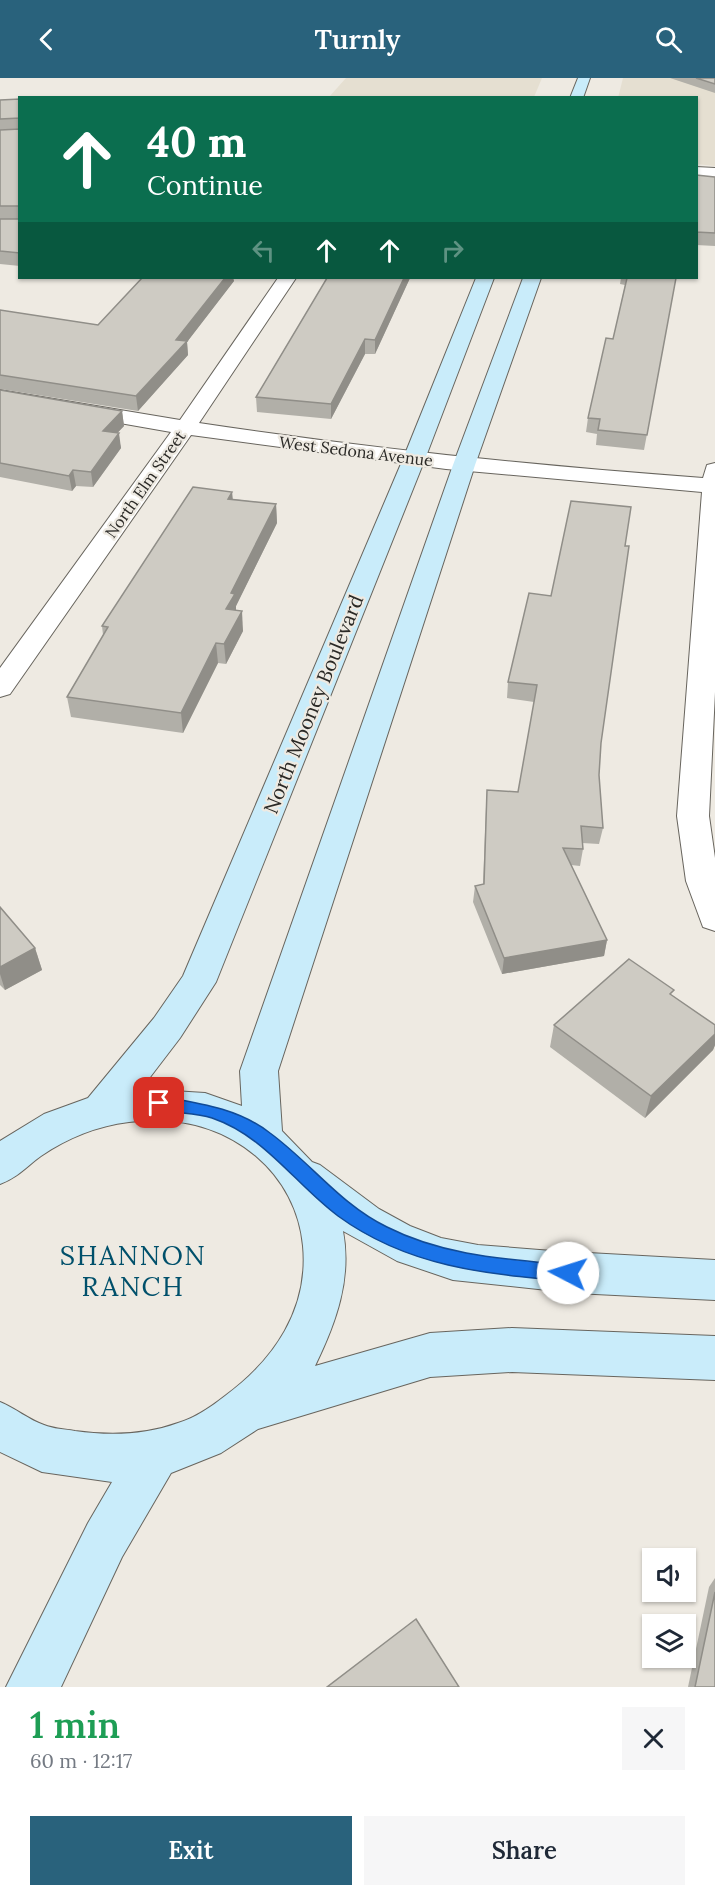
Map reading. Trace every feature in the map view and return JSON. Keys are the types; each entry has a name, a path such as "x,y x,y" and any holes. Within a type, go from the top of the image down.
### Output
{"street":[{"path":"577,96 584,78"},
{"path":"698,172 715,173"},
{"name":"North Elm Street","path":"0,688 185,428 286,279"},
{"name":"North Mooney Boulevard","path":"102,1110 167,1028 198,982 414,459 485,279"},
{"path":"264,1137 259,1071 464,465 532,279"},
{"name":"West Sedona Avenue","path":"0,396 185,428 464,465 715,481"},
{"path":"715,481 693,816 702,881 715,918"},
{"path":"1,1164 49,1130 102,1110 159,1103 215,1112 264,1137 343,1210 380,1233 431,1255 499,1267 715,1280"},
{"path":"0,1425 35,1446 94,1460 155,1455 207,1437 253,1407 293,1362 318,1310 325,1257 316,1208 293,1166"},
{"path":"253,1407 430,1355 512,1350 715,1358"},
{"path":"33,1687 105,1539 155,1455"}],"shaded area":[{"path":"346,78 542,78 534,96 330,96"},
{"path":"623,78 715,78 715,166 698,164 698,96 618,96"}],"building":[{"path":"696,78 715,78 715,84"},
{"path":"18,99 18,118 0,119 0,100"},
{"path":"18,129 18,206 0,206 0,130"},
{"path":"698,175 715,177 715,233 698,232"},
{"path":"0,219 18,219 18,253 0,251"},
{"path":"141,279 224,279 176,340 187,341 136,396 0,375 0,310 98,325"},
{"path":"326,279 404,279 375,340 365,339 331,404 256,397"},
{"path":"627,279 676,279 647,435 598,430 600,419 588,418 606,338 613,339"},
{"path":"0,390 122,411 103,431 119,433 91,472 73,470 69,476 0,463"},
{"path":"193,487 232,492 228,499 276,504 231,593 235,594 226,609 242,611 224,644 216,643 181,713 67,697 108,627 102,626"},
{"path":"571,501 631,507 625,546 629,546 601,743 599,775 603,828 581,826 583,849 563,848 607,940 504,958 475,886 484,884 487,790 518,792 537,685 508,682 529,593 551,596"},
{"path":"0,907 35,948 0,967"},
{"path":"629,959 674,990 670,994 715,1025 715,1034 651,1096 554,1025"},
{"path":"715,1592 715,1687 695,1687"},
{"path":"416,1619 459,1687 327,1687"}],"district":[{"name":"SHANNON RANCH","path":"133,1270"}],"route":[{"path":"159,1103 215,1112 264,1137 343,1210 380,1233 431,1255 489,1266 568,1273"}]}
